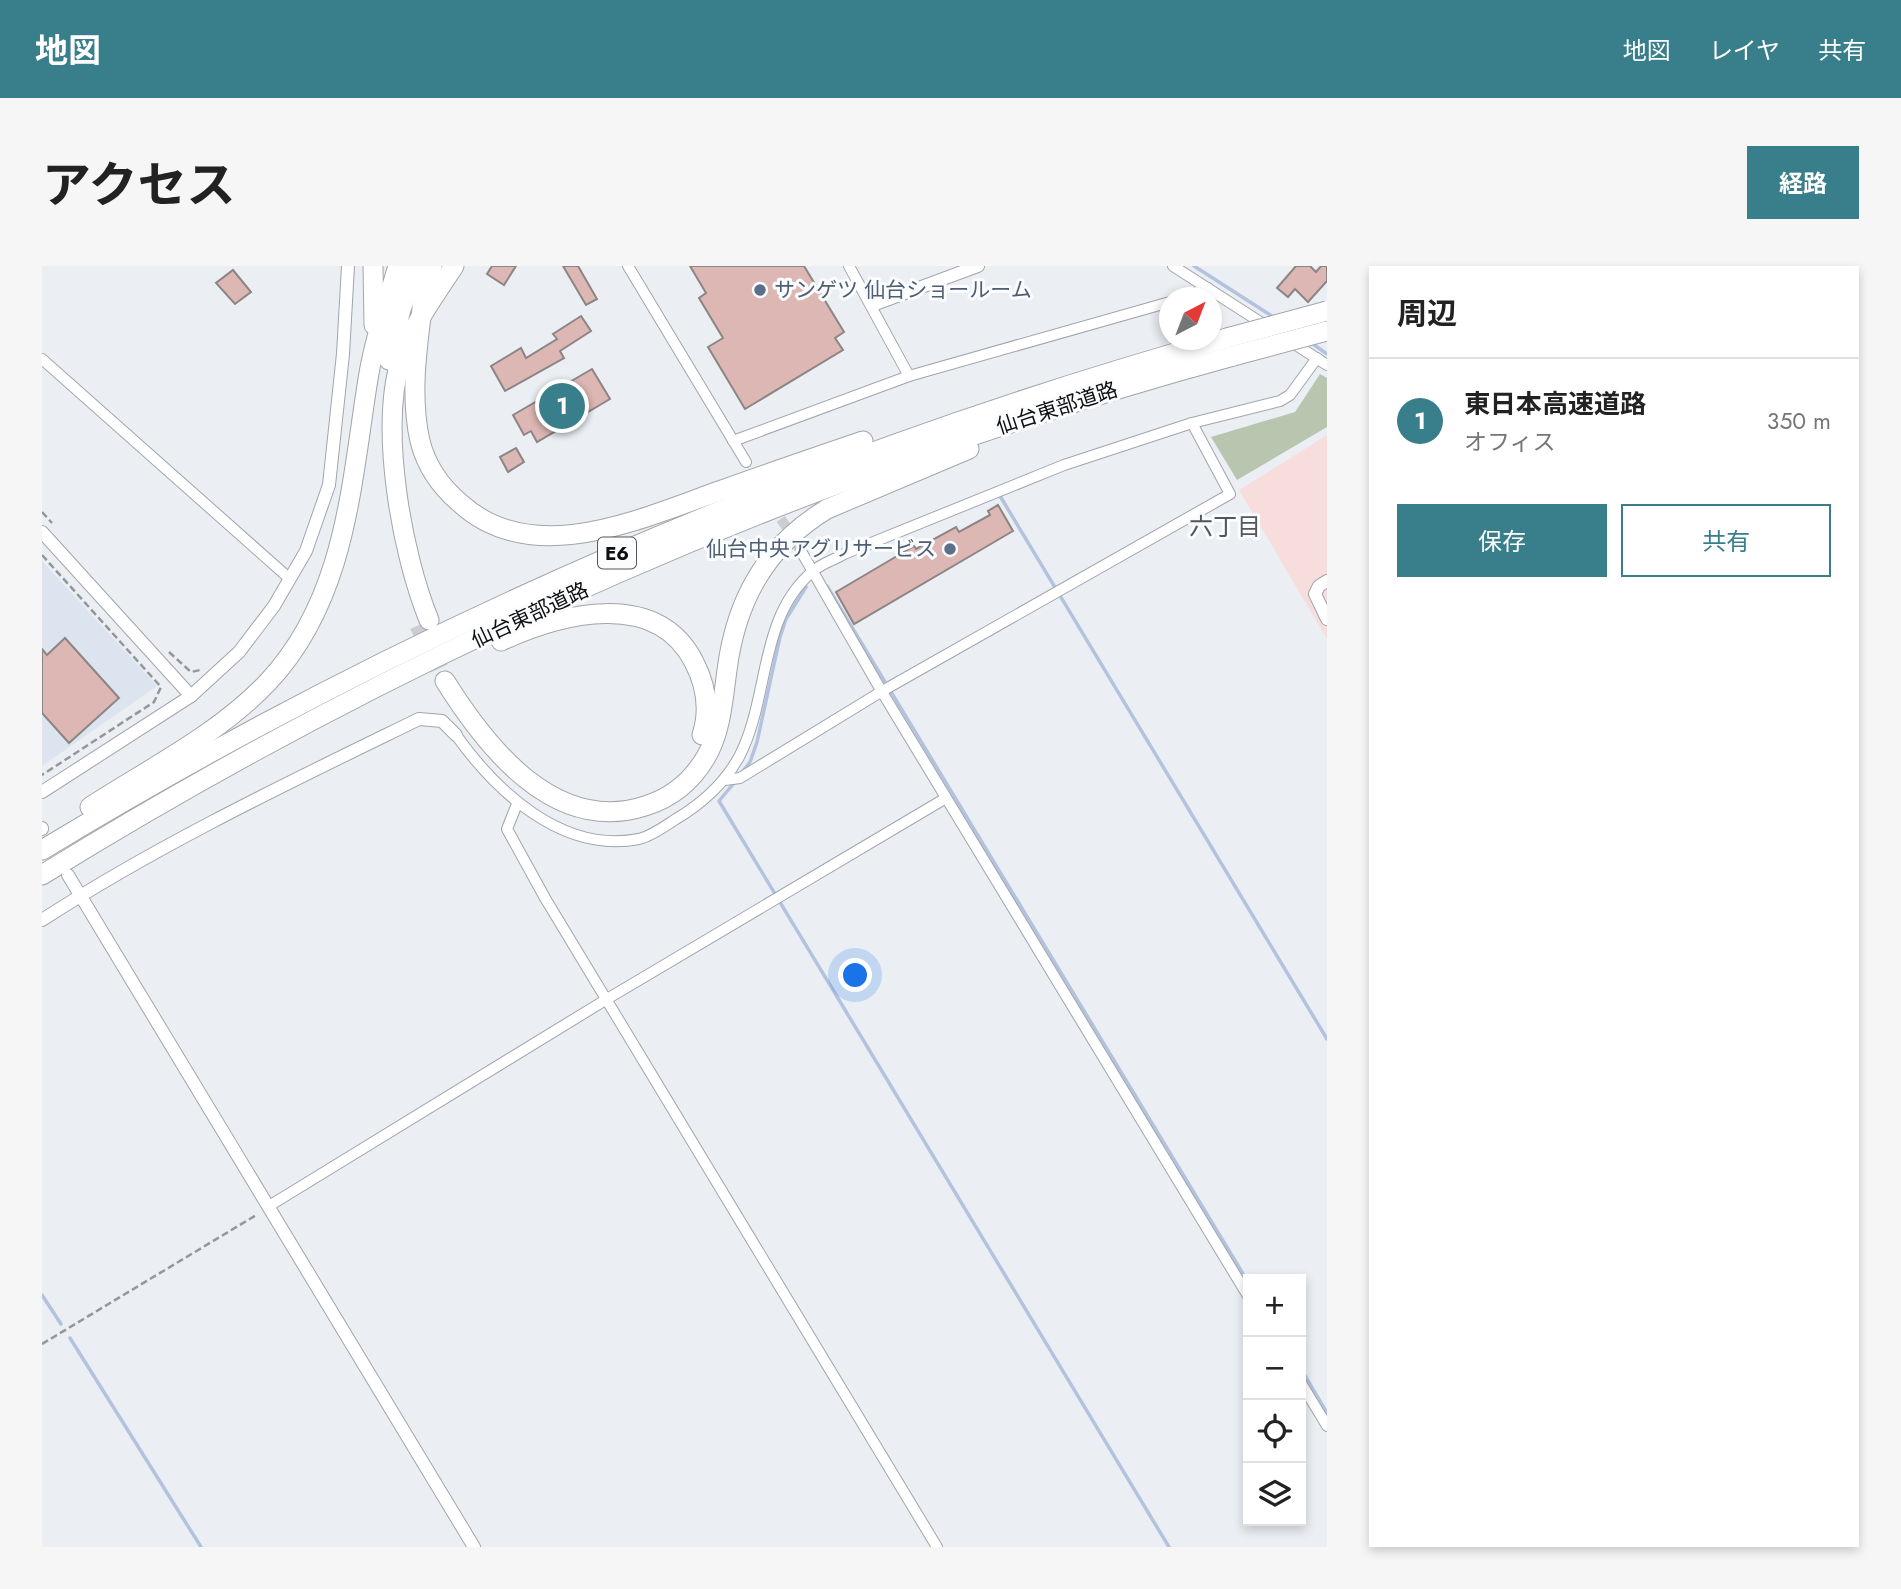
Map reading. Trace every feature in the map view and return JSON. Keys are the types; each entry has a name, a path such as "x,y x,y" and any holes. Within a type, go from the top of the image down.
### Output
{"highway":[{"path":"373,266 395,356 421,444 439,481 452,496 482,520 523,534 542,536 586,532 638,518 941,415 1026,398"},
{"path":"388,266 388,301 395,356 393,441 399,509 424,623"},
{"path":"388,301 407,266"},
{"path":"421,319 432,281 443,266"},
{"path":"395,356 454,266"},
{"path":"395,356 429,323 465,266"},
{"path":"42,838 227,718 286,661 316,612 335,566 395,356 423,269"},
{"path":"388,301 423,269"},
{"path":"421,319 423,269"},
{"path":"421,319 448,291"},
{"name":"仙台東部道路","path":"42,876 254,752 526,616 743,521 954,441 1153,378 1327,311"},
{"name":"仙台東部道路","path":"42,850 242,735 402,653 539,587 771,489 1026,398 1230,347 1327,331"},
{"path":"254,752 345,715 513,636 568,618 604,613 642,618 669,632 690,655 705,691 703,732 686,764 659,787 623,799 586,797 547,780 510,749 451,678 501,756 549,795 585,809 603,812 620,812 656,803 685,783 712,744 733,638 746,596 765,562 793,532 827,509 860,493 1121,393 1153,378"}],"street":[{"path":"42,792 191,696 239,652 290,579 306,551 329,485 343,354 348,266"},
{"path":"628,266 746,462"},
{"path":"849,266 873,305 909,376"},
{"path":"873,305 978,266"},
{"path":"1173,266 1206,287"},
{"path":"1222,297 1327,365"},
{"path":"733,441 909,376 1159,305"},
{"path":"732,779 782,610 812,571 844,554 1064,464 1192,423 1280,401 1290,395 1317,358"},
{"path":"42,359 290,579"},
{"path":"42,920 80,895 209,824 419,719 442,721 489,777 517,804 580,835 615,840 642,838 686,813 732,779 1230,494 1192,423"},
{"path":"42,532 191,696"},
{"path":"801,551 886,689 946,798 1243,1288"},
{"path":"1327,581 1319,586 1315,594 1327,619"},
{"path":"270,1206 607,999 946,798"},
{"path":"517,804 507,829 937,1547"},
{"path":"68,874 474,1547"},
{"path":"1306,1391 1327,1426"}],"path":[{"path":"42,512 58,530"},
{"path":"42,555 161,687 154,702 42,775"},
{"path":"165,647 191,672 210,668 220,671"},
{"path":"42,1344 270,1206"}],"shaded area":[{"path":"1327,435 1327,639 1239,490"},
{"path":"42,561 157,686 42,766"}],"green space":[{"path":"1320,374 1327,378 1327,427 1237,480 1211,437 1295,412"}],"building":[{"path":"492,266 516,266 504,285 487,274"},
{"path":"563,266 578,266 597,299 586,305"},
{"path":"690,266 804,266 844,332 835,338 843,350 745,409 708,347 723,338 699,298 706,293"},
{"path":"1296,266 1310,266 1316,272 1321,266 1327,266 1327,281 1308,302 1295,289 1288,297 1277,288"},
{"path":"233,270 251,292 235,304 216,283"},
{"path":"581,316 591,331 560,351 564,358 505,391 491,366 521,348 526,358 557,339 553,334"},
{"path":"592,369 610,399 537,442 531,431 524,435 513,415"},
{"path":"516,448 524,462 508,472 500,457"},
{"path":"998,505 1013,531 854,624 836,592 914,546 916,549 956,527 959,532 990,515 988,511"},
{"path":"65,638 119,698 69,743 42,713 42,649 47,655"}],"waterway":[{"path":"1194,266 1275,318"},
{"path":"1310,342 1327,354"},
{"path":"1000,496 1327,1039"},
{"path":"827,586 1243,1274"},
{"path":"743,771 750,762 757,742 786,619 806,587"},
{"path":"734,783 719,801 1169,1547"},
{"path":"42,1295 61,1324"},
{"path":"70,1338 201,1547"},
{"path":"1306,1377 1327,1413"}],"tunnel":[{"path":"773,506 801,551"},
{"path":"419,625 445,681"}],"place":[{"name":"サンゲツ 仙台ショールーム","path":"760,290"},
{"name":"東日本高速道路","path":"562,406"},
{"name":"仙台中央アグリサービス","path":"950,549"}],"district":[{"name":"六丁目","path":"1225,526"}]}
